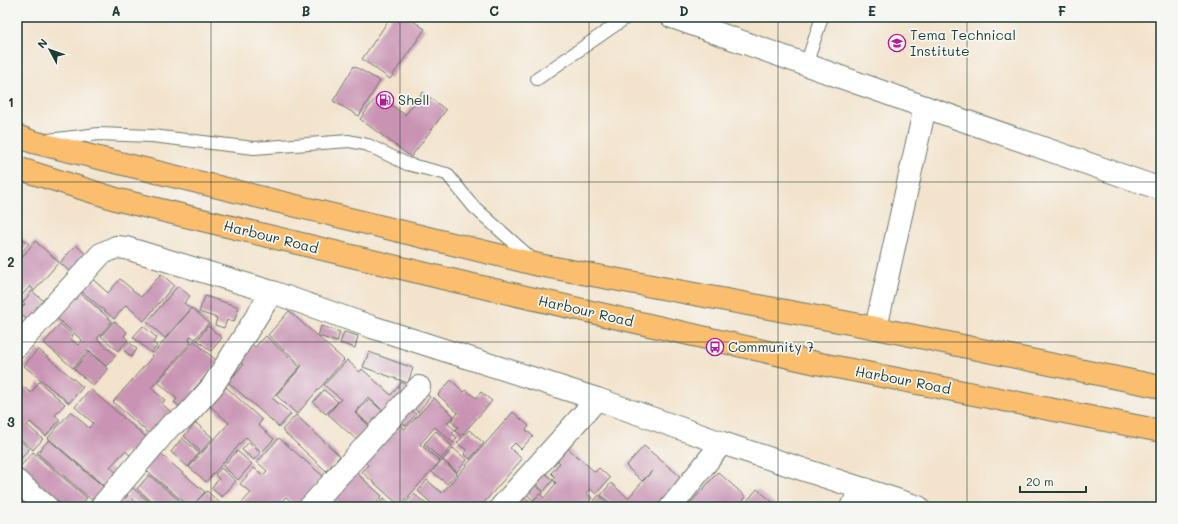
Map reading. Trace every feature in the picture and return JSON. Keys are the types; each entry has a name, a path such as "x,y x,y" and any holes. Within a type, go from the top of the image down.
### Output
{"highway":[{"path":"25,139 539,265 876,328 1161,387"},
{"name":"Harbour Road","path":"17,168 119,200 451,280 816,363 1161,431"}],"street":[{"path":"672,17 1161,189"},
{"path":"876,328 925,107"},
{"path":"17,346 101,254 116,247 126,248 272,292 372,327 597,399 722,443 918,507"},
{"path":"101,507 171,425 184,418 212,387 272,292"},
{"path":"310,507 419,387"},
{"path":"501,507 597,399"},
{"path":"672,507 722,443"},
{"path":"17,480 48,507"},
{"path":"851,507 865,489"}],"lane":[{"path":"537,79 626,17"},
{"path":"806,65 822,17"},
{"path":"25,139 99,134 152,136 254,148 348,141 368,145 407,164 448,174 474,207 539,265"}],"building":[{"path":"391,17 407,17 425,29 390,79 362,59"},
{"path":"354,66 380,81 359,116 333,101"},
{"path":"423,92 446,110 411,157 360,119 378,95 405,115"},
{"path":"17,234 29,244 17,257"},
{"path":"35,241 59,262 34,291 30,286 17,301 17,263"},
{"path":"76,245 89,257 74,275 60,263"},
{"path":"161,274 174,285 144,321 126,305 114,319 78,288 89,276 108,293 120,279 141,297"},
{"path":"178,286 190,296 184,303 191,309 165,338 147,322"},
{"path":"77,290 112,321 97,339 116,355 106,366 88,350 73,368 44,343 60,324 73,335 71,339 78,345 82,340 54,316"},
{"path":"32,291 46,303 30,322 18,312 25,304 23,302"},
{"path":"205,296 239,307 234,322 227,320 224,328 215,325 217,318 199,312"},
{"path":"192,308 209,323 195,339 191,336 189,340 191,342 151,388 165,400 162,404 174,414 153,437 113,402"},
{"path":"289,311 344,360 297,414 276,395 302,366 268,335"},
{"path":"17,321 27,330 17,342"},
{"path":"114,321 127,332 124,336 128,340 118,351 101,336"},
{"path":"143,326 157,338 153,343 157,346 151,353 133,337"},
{"path":"208,326 222,338 211,351 197,340"},
{"path":"321,326 340,332 337,342 318,336"},
{"path":"344,332 358,336 355,348 340,343"},
{"path":"266,336 300,367 272,398 291,414 279,427 228,382 243,365 238,360 252,345 255,347"},
{"path":"194,341 218,362 193,390 199,396 186,412 174,402 177,399 158,382"},
{"path":"129,342 137,349 131,357 123,349"},
{"path":"38,349 83,387 69,403 24,366"},
{"path":"89,352 108,369 93,386 74,369"},
{"path":"369,352 413,368 408,383 363,367"},
{"path":"347,360 360,372 362,369 391,395 402,382 412,390 389,416 368,397 355,413 372,428 359,442 328,414 341,399 324,385"},
{"path":"451,380 464,392 466,390 476,398 481,392 492,401 461,436 455,431 458,427 451,421 458,413 438,395"},
{"path":"17,382 31,393 39,382 65,404 55,415 60,420 46,436 30,422 27,425 43,439 33,450 17,436"},
{"path":"226,387 262,420 258,425 274,439 262,452 246,437 206,482 189,467 229,423 210,406"},
{"path":"420,388 430,397 418,412 408,403"},
{"path":"90,389 152,442 136,460 125,451 110,467 118,474 106,488 48,438 71,411 89,428 93,423 75,407"},
{"path":"324,390 338,402 326,414 313,402"},
{"path":"434,398 454,416 447,423 455,430 452,433 457,438 453,443 435,427 420,444 440,461 400,506 362,472 368,465 361,458 395,420 405,429"},
{"path":"369,399 385,413 372,427 356,413"},
{"path":"408,407 416,414 406,426 397,419"},
{"path":"513,412 529,426 526,430 533,436 521,449 515,443 510,448 522,459 480,507 430,507 432,504 418,491 427,480 442,493"},
{"path":"296,415 340,456 326,471 282,430"},
{"path":"196,423 213,438 201,452 184,436"},
{"path":"469,430 484,443 470,459 464,454 467,450 457,443"},
{"path":"436,431 452,446 441,459 424,444"},
{"path":"17,438 29,449 17,463"},
{"path":"182,438 199,453 188,467 171,452"},
{"path":"279,438 323,476 296,506 286,497 281,502 287,507 238,507 251,493 240,484 254,468 263,475 267,471 257,462"},
{"path":"49,440 105,488 93,501 37,453"},
{"path":"249,442 260,453 254,460 242,450"},
{"path":"562,443 595,472 599,468 610,478 596,494 590,489 586,493 592,498 584,507 510,507 515,494 523,500 525,498 531,503 540,494 533,500 521,489 529,480 543,492 541,495 544,498 556,483 553,480 555,477 551,473 560,463 551,455"},
{"path":"644,446 688,483 665,498 657,507 615,507 601,495 611,483 628,498 652,471 642,481 626,466"},
{"path":"453,448 467,460 457,472 443,460"},
{"path":"156,450 205,492 196,502 207,491 224,507 190,507 142,467"},
{"path":"237,451 252,464 238,480 223,466"},
{"path":"33,452 87,498 79,507 64,507 19,468"},
{"path":"442,460 457,473 447,484 432,472"},
{"path":"538,467 553,480 544,491 528,477"},
{"path":"221,468 236,481 222,497 211,488 219,479 215,475"},
{"path":"352,469 382,496 373,507 327,507 322,503"},
{"path":"718,472 746,497 738,507 687,507"},
{"path":"149,475 180,501 175,507 152,507 155,504 137,489"},
{"path":"128,484 152,504 150,507 134,507 137,503 132,499 128,503 133,507 110,507 121,494 126,498 128,495 122,490"},
{"path":"757,489 775,504 772,507 742,507"},
{"path":"414,494 430,507 402,507"},
{"path":"599,495 612,507 597,507 592,503"},
{"path":"384,498 394,507 376,507"},
{"path":"181,502 187,507 177,507"}],"place":[{"name":"Tema Technical Institute","path":"897,43"},
{"name":"Shell","path":"385,100"},
{"name":"Community 7","path":"715,347"}]}
